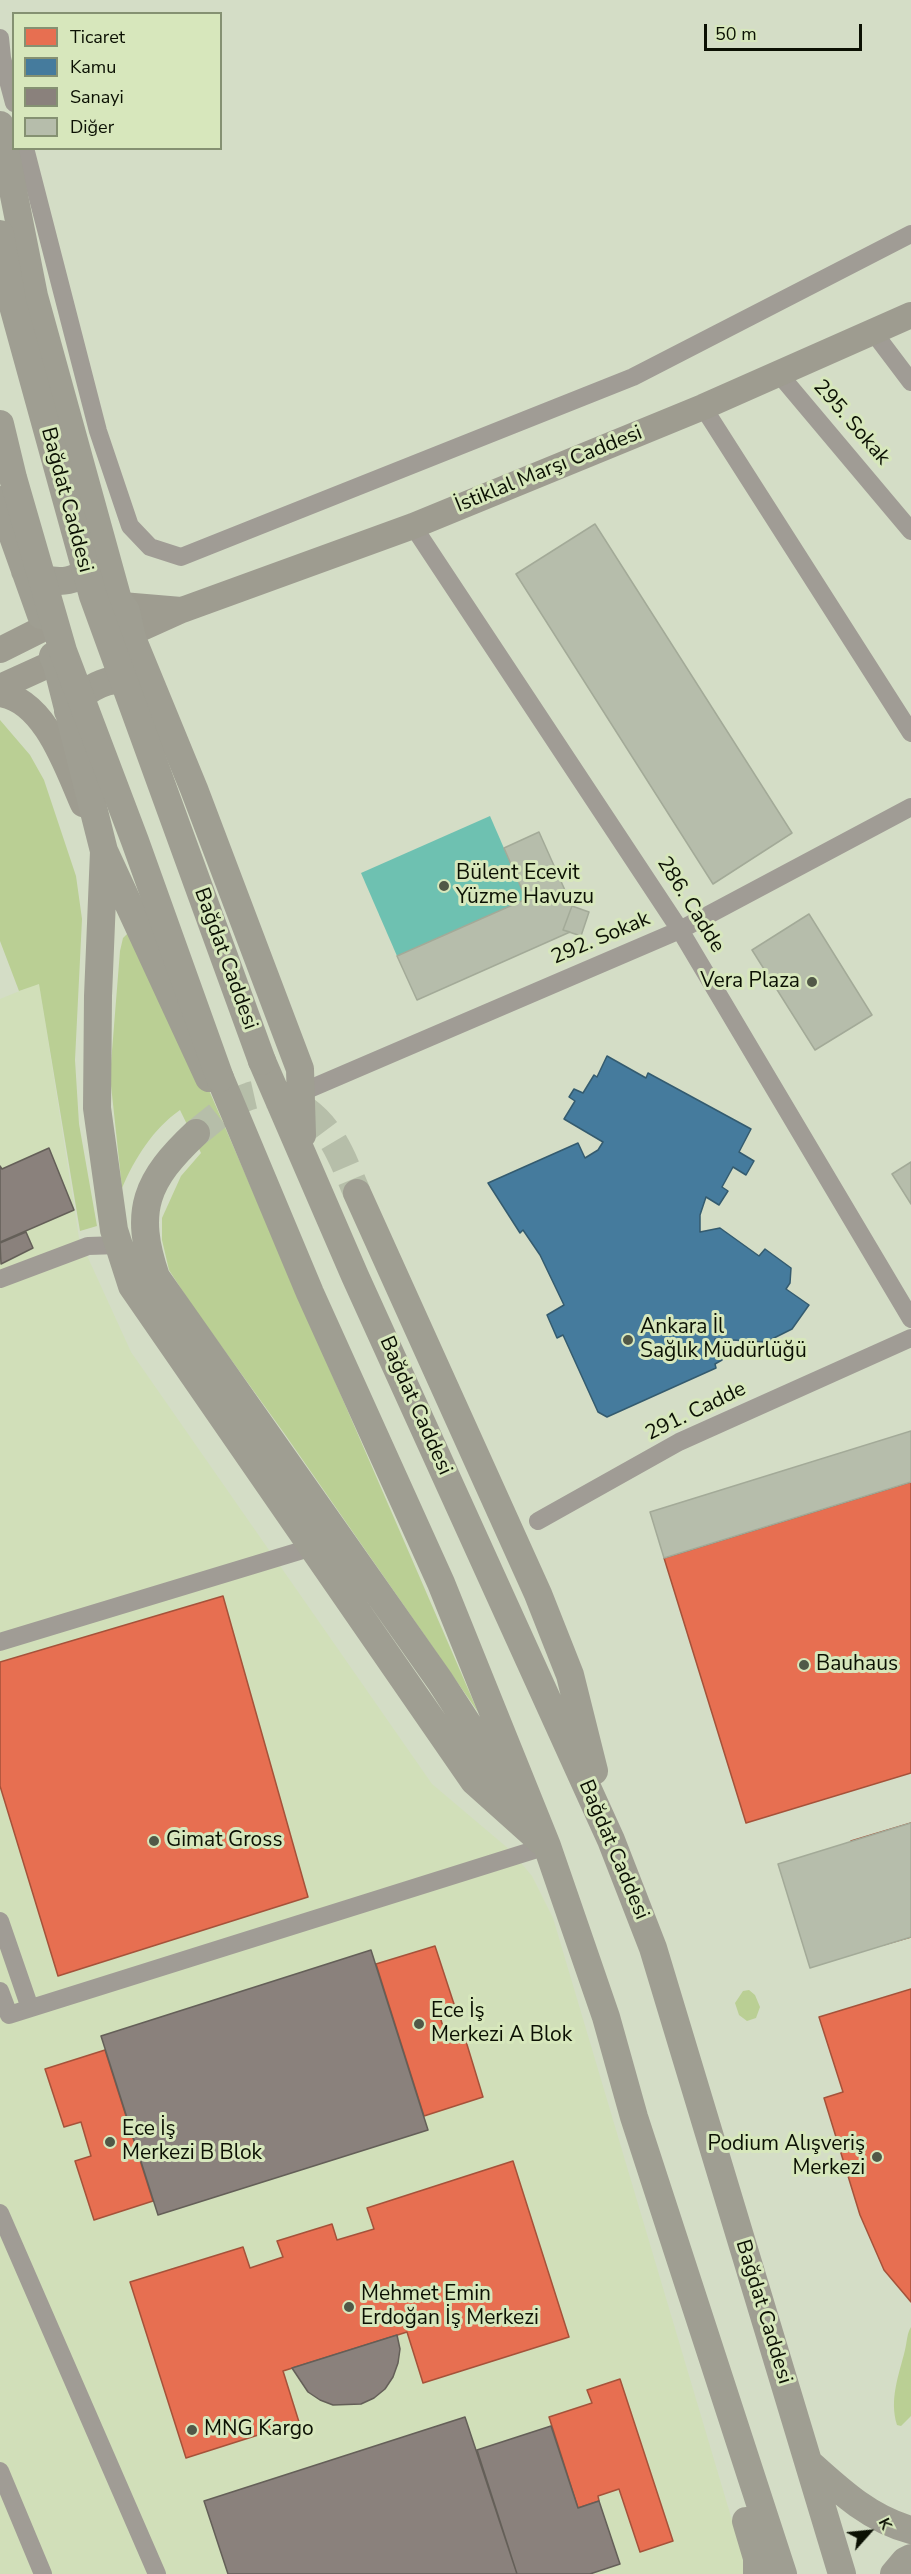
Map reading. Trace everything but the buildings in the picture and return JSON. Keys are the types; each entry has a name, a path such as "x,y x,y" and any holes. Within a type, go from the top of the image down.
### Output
{"main road":[{"path":"0,124 34,296 120,603 130,623 150,685 194,789 300,1069 304,1158"},
{"name":"Bağdat Caddesi","path":"0,234 13,306 93,596 262,1061 611,1840 652,1948 842,2574"},
{"name":"İstiklal Marşı Caddesi","path":"132,635 182,610 413,526 703,407 911,315"},
{"name":"Bağdat Caddesi","path":"0,424 13,478 63,651 135,841 220,1078 261,1179 441,1583 547,1846 606,2017 634,2117 783,2574"},
{"path":"0,500 43,625 45,640 56,663 104,851 98,996 97,1108 114,1230 132,1286 474,1781 547,1846"},
{"path":"25,572 49,581 71,580 91,567 103,547"},
{"path":"0,650 43,625 58,603 81,591 94,592 120,603 182,610"},
{"path":"0,687 56,663 84,671 102,669 112,663 132,635"},
{"path":"68,711 75,700 103,681 127,679 150,685"},
{"path":"0,694 18,699 43,723 62,754 203,1066 261,1179"},
{"path":"196,1133 177,1151 156,1177 144,1212 146,1249 156,1277 440,1681 547,1846"},
{"path":"357,1193 538,1594 570,1675 611,1840"},
{"path":"724,2395 732,2475 757,2558 757,2574"},
{"path":"808,2462 841,2493 875,2516 911,2530"},
{"path":"894,2574 905,2561 911,2558"}],"street":[{"path":"0,38 2,58 12,96"},
{"path":"26,150 98,431 130,526 150,547 181,557 633,377 911,234"},
{"path":"874,333 911,382"},
{"name":"295. Sokak","path":"779,374 911,531"},
{"path":"703,407 911,733"},
{"name":"286. Cadde","path":"413,526 680,930 911,1319"},
{"name":"292. Sokak","path":"300,1093 680,930 911,807"},
{"path":"0,1279 88,1246 119,1245"},
{"name":"291. Cadde","path":"538,1521 679,1442 911,1338"},
{"path":"0,1642 314,1548"},
{"path":"0,1991 9,2015 547,1846"},
{"path":"0,1921 30,2008"},
{"path":"0,2213 156,2574"},
{"path":"0,2471 43,2574"}],"shaded area":[{"path":"0,720 30,755 44,780 76,876 82,919 75,1060 79,1124 97,1226 80,1231 39,984 19,991 0,941"},
{"path":"130,931 141,933 478,1712 169,1270 162,1240 162,1218 181,1176 201,1153 180,1110 153,1135 122,1188 110,1076 120,951 123,938"},
{"path":"39,983 79,1238 131,1352 432,1784 510,1850 532,1876 553,1918 748,2574 0,2574 0,999"},
{"path":"749,1990 755,1995 760,2007 756,2018 747,2021 739,2015 735,2003 743,1991"},
{"path":"911,2327 911,2416 901,2426 897,2425 894,2396"}],"water":[{"name":"Bülent Ecevit Yüzme Havuzu","path":"490,816 526,899 397,956 361,873"}],"tunnel":[{"path":"196,1133 243,1099 264,1094 282,1097 301,1107 323,1127 338,1151 357,1193"}],"place":[{"name":"Bülent Ecevit Yüzme Havuzu","path":"444,886"},
{"name":"Vera Plaza","path":"812,982"},
{"name":"Ankara İl Sağlık Müdürlüğü","path":"628,1340"},
{"name":"Bauhaus","path":"804,1665"},
{"name":"Gimat Gross","path":"154,1841"},
{"name":"Ece İş Merkezi A Blok","path":"419,2024"},
{"name":"Ece İş Merkezi B Blok","path":"110,2142"},
{"name":"Podium Alışveriş Merkezi","path":"877,2157"},
{"name":"Mehmet Emin Erdoğan İş Merkezi","path":"349,2307"},
{"name":"MNG Kargo","path":"192,2430"}]}
